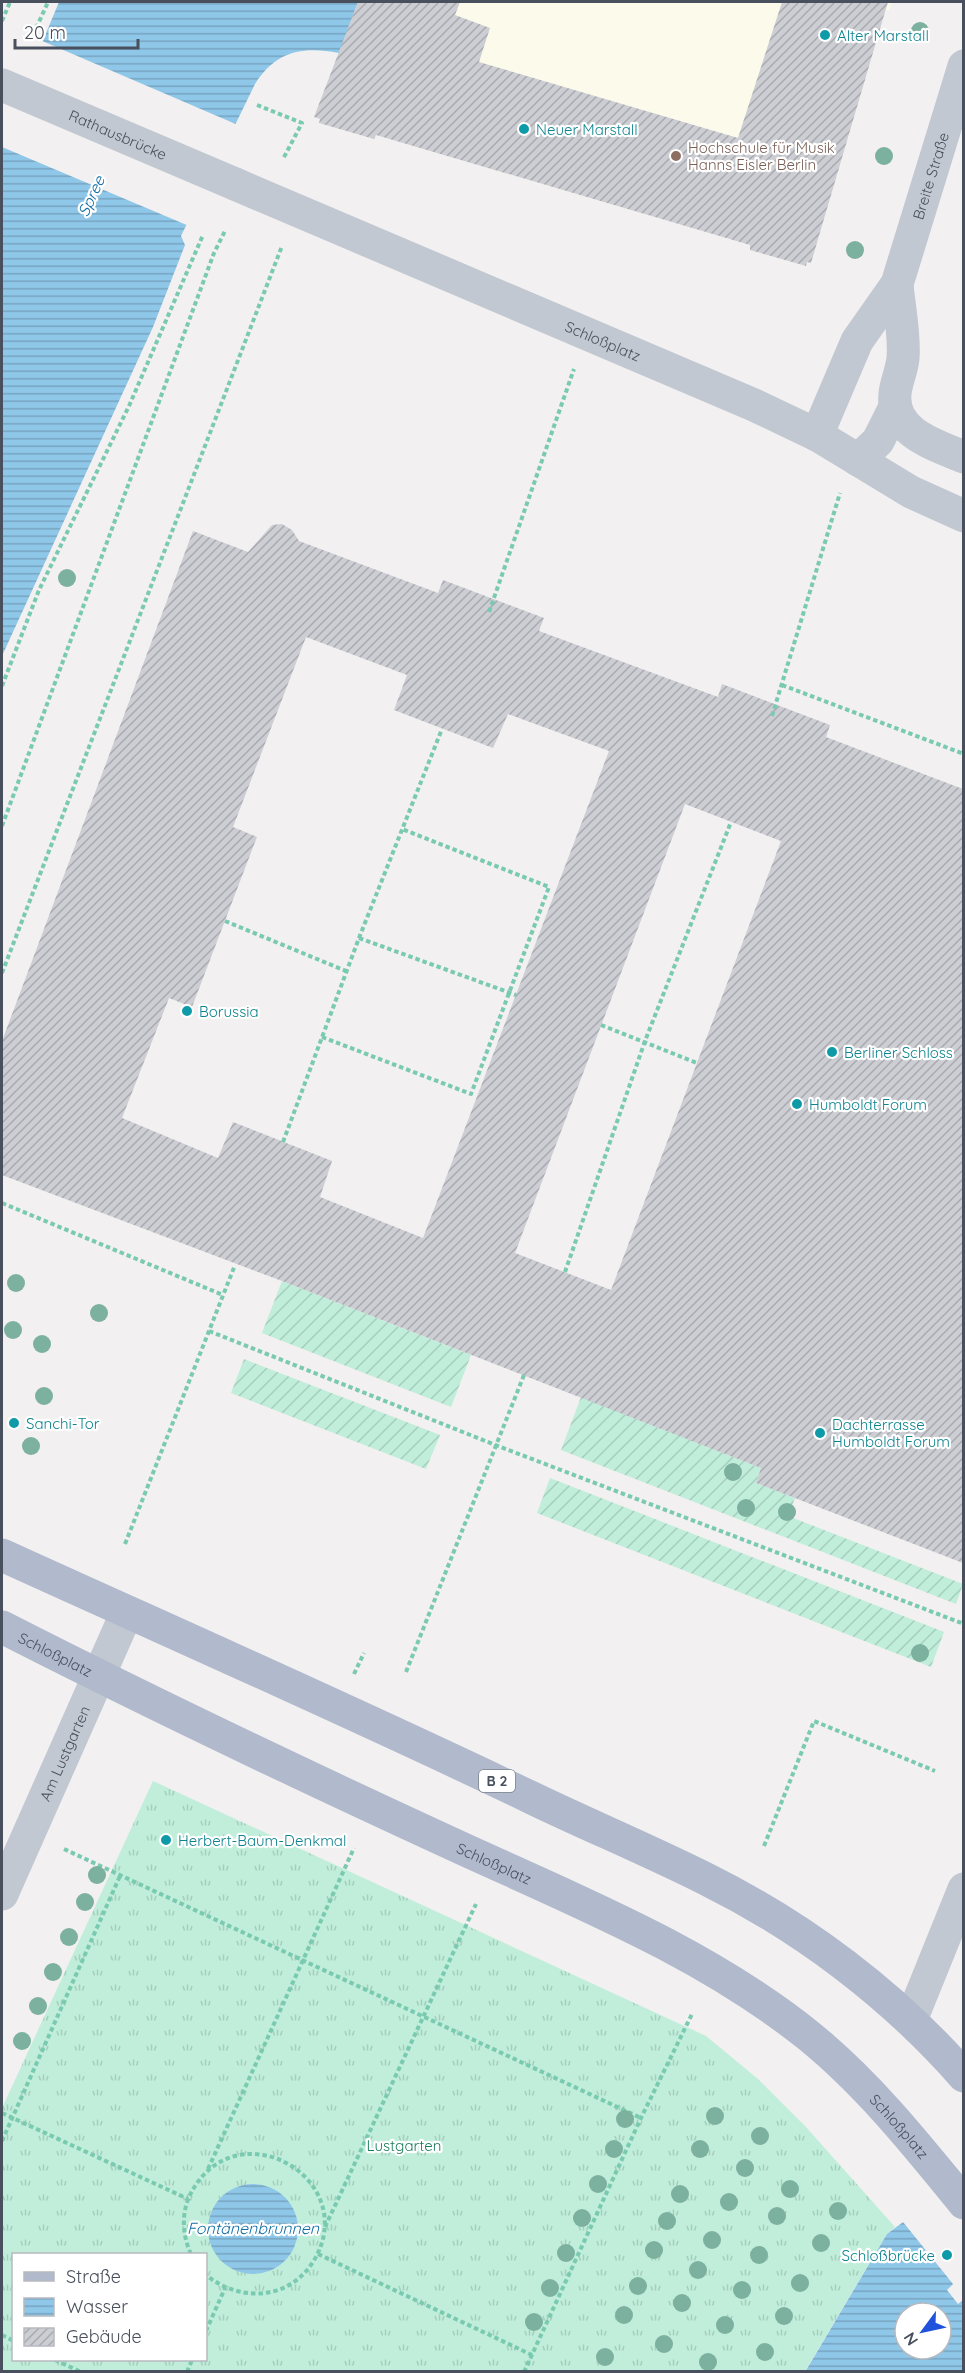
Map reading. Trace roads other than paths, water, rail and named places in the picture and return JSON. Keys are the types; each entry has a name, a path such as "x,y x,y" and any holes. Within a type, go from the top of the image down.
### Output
{"main road":[{"name":"B 2","path":"2,1555 391,1730 708,1880 807,1939 883,1995 932,2040 963,2076"},
{"name":"Schloßplatz","path":"2,1627 260,1755 644,1933 710,1969 780,2015 839,2062 865,2087 963,2203"}],"street":[{"name":"Breite Straße","path":"817,435 857,341 897,284 950,155 963,66"},
{"name":"Rathausbrücke","path":"2,85 235,184"},
{"name":"Schloßplatz","path":"235,184 754,405 817,435 850,473 910,492 963,516"},
{"name":"Breite Straße","path":"897,284 903,357 897,392"},
{"path":"897,392 905,427 924,440 963,457"},
{"path":"850,473 878,441 897,392"},
{"name":"Am Lustgarten","path":"2,1894 127,1612"},
{"path":"911,2020 963,1889"}],"water":[{"name":"Spree","path":"59,2 358,2 339,53 313,50 291,54 272,64 255,84 181,236 185,245 153,327 2,656 2,139"},
{"path":"963,2177 963,2371 805,2372 887,2234"},
{"name":"Fontänenbrunnen","path":"253,2184 270,2187 285,2197 295,2212 298,2229 295,2246 285,2261 270,2271 253,2274 236,2271 221,2261 211,2246 208,2229 211,2212 221,2197 236,2187"}],"place":[{"name":"Alter Marstall","path":"825,35"},
{"name":"Neuer Marstall","path":"524,129"},
{"name":"Hochschule für Musik Hanns Eisler Berlin","path":"676,156"},
{"name":"Borussia","path":"187,1011"},
{"name":"Berliner Schloss","path":"832,1052"},
{"name":"Humboldt Forum","path":"797,1104"},
{"name":"Sanchi-Tor","path":"14,1423"},
{"name":"Dachterrasse Humboldt Forum","path":"820,1433"},
{"name":"Herbert-Baum-Denkmal","path":"166,1840"},
{"name":"Schloßbrücke","path":"947,2255"}],"park label":[{"name":"Lustgarten","path":"404,2145"}]}
